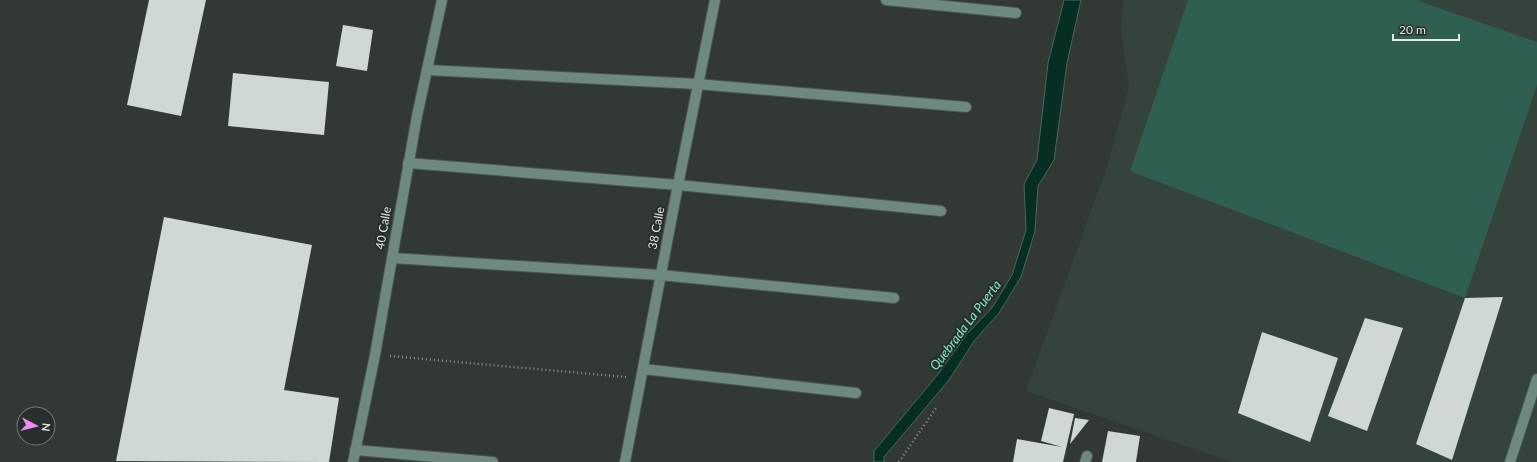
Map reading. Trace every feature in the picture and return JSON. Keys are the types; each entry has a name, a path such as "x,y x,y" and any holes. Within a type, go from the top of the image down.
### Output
{"street":[{"name":"40 Calle","path":"353,462 375,355 408,163 442,0"},
{"name":"38 Calle","path":"625,462 697,84 715,0"},
{"path":"886,0 1016,13"},
{"path":"427,70 697,84 966,107"},
{"path":"408,163 678,185 941,211"},
{"path":"392,258 660,275 894,298"},
{"path":"642,374 856,393"},
{"path":"1510,462 1537,379"},
{"path":"355,450 493,462"}],"path":[{"path":"375,355 642,374"},
{"path":"899,462 936,408"}],"shaded area":[{"path":"1064,0 1081,0 1067,63 1054,160 1038,186 1035,231 1021,277 999,313 974,341 949,380 884,457 884,462 874,462 874,451 939,373 967,334 992,308 1012,275 1026,230 1024,184 1037,160 1048,63"},
{"path":"1123,0 1537,0 1537,462 1232,462 1026,391 1108,164 1129,86 1121,32"},
{"path":"1188,0 1416,0 1537,42 1537,85 1465,298 1130,171"}],"building":[{"path":"149,0 206,0 181,116 127,105"},
{"path":"343,25 373,30 367,71 336,66"},
{"path":"233,73 329,82 324,135 228,126"},
{"path":"164,217 312,245 284,390 339,398 329,462 116,461"},
{"path":"1503,297 1452,460 1416,444 1465,298"},
{"path":"1365,318 1403,328 1367,431 1328,416"},
{"path":"1262,332 1338,358 1310,442 1238,413"},
{"path":"1049,408 1074,414 1063,462 1013,462 1017,439 1062,447 1041,441"},
{"path":"1075,418 1089,420 1070,444"},
{"path":"1108,431 1140,436 1136,462 1102,462"}],"water label":[{"name":"Quebrada La Puerta","path":"965,325"}]}
